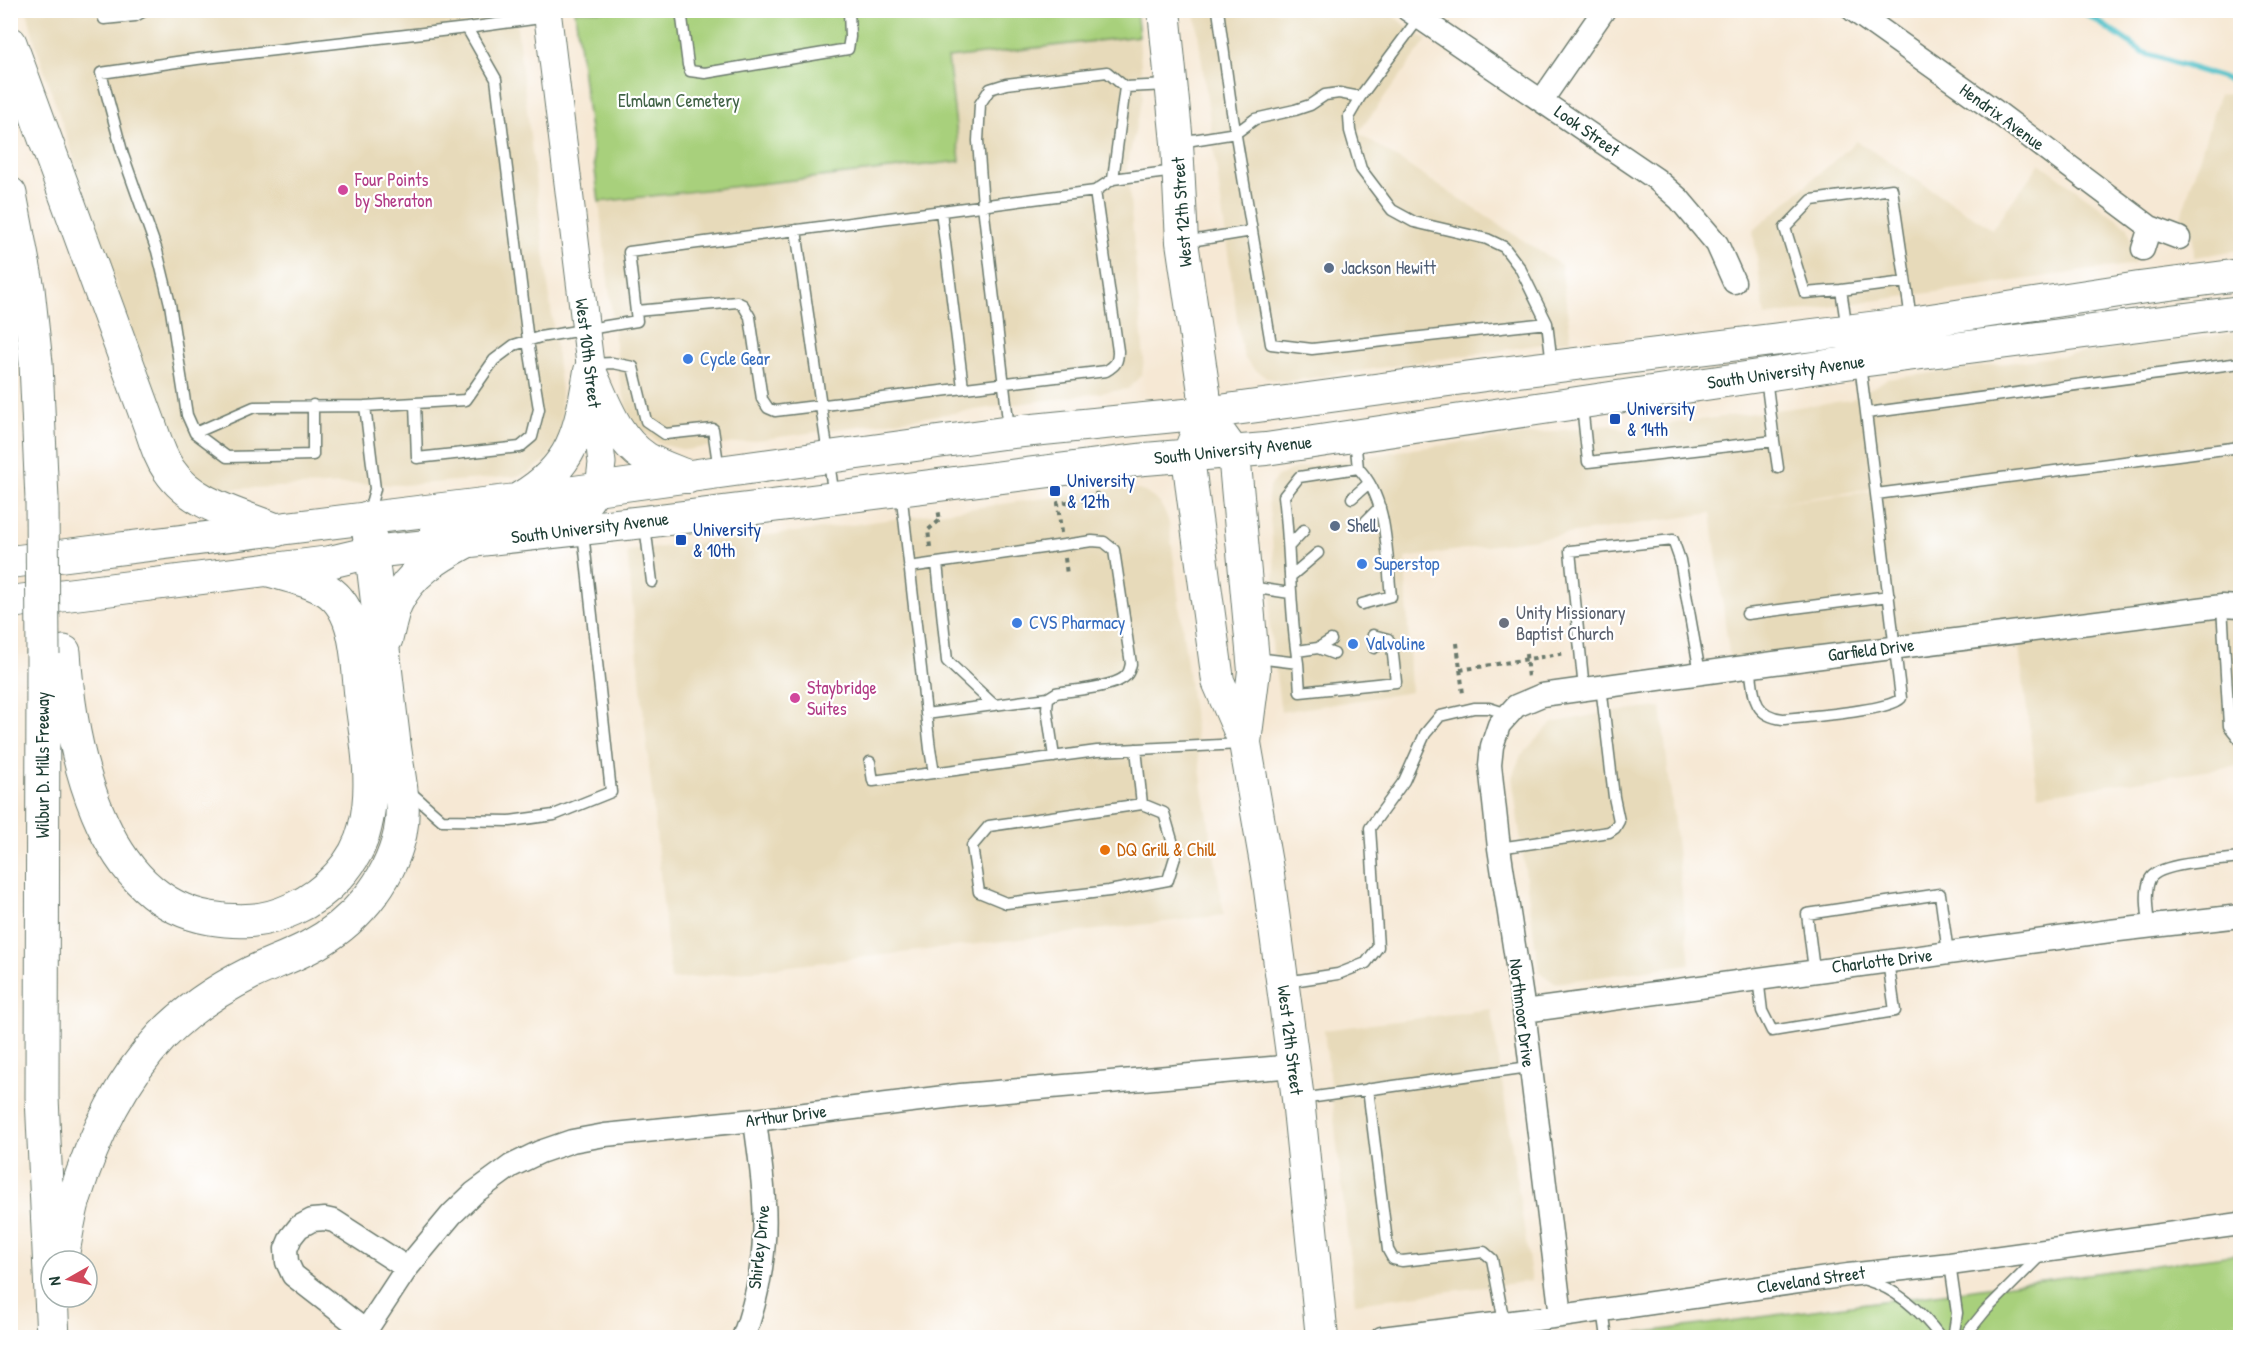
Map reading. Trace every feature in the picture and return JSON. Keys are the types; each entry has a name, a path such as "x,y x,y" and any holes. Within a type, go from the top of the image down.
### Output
{"highway":[{"path":"10,43 164,461 175,478 190,492 211,504 276,530"},
{"path":"10,194 28,289 36,363 43,538 54,653 66,682 75,737 86,782 99,816 126,865 144,884 174,907 201,917 257,922 282,914 316,896 335,880 350,861 365,828 370,800 370,772 355,640 346,613 335,597 322,587 269,570"},
{"path":"64,1249 74,1199 100,1129 130,1076 163,1036 199,1005 249,974 311,946 334,931 371,896 382,879 396,844 404,804 394,751 367,518"},
{"path":"383,650 396,604 408,585 437,557 465,542"},
{"name":"Wilbur D. Mills Freeway","path":"53,1314 42,1097 54,653"}],"main road":[{"name":"West 12th Street","path":"1164,10 1178,157 1182,242 1205,412 1234,453 1254,671 1245,743"},
{"name":"South University Avenue","path":"10,562 516,500 1010,432 1205,412 1911,323 2139,288 2241,275"},
{"name":"South University Avenue","path":"10,602 330,562 372,552 644,522 1137,460 1234,453 1860,360 2241,312"},
{"path":"590,367 615,424 630,444 647,459 705,475"},
{"path":"516,500 543,482 569,452 582,421 590,367"},
{"name":"West 12th Street","path":"1205,412 1188,456 1218,681 1245,743 1268,875 1298,1099 1322,1338"}],"street":[{"path":"1542,100 1604,10"},
{"name":"Hendrix Avenue","path":"1852,10 1998,113 2150,227 2179,238"},
{"name":"West 10th Street","path":"548,14 602,463 599,488"},
{"name":"Look Street","path":"1414,14 1656,179 1679,200 1717,244 1734,282"},
{"path":"2143,249 2150,227"},
{"path":"405,549 429,534 454,528 564,513 589,502 599,488"},
{"name":"Garfield Drive","path":"1508,714 1516,706 1531,698 1593,687 1896,647 2231,607"},
{"name":"Northmoor Drive","path":"1508,714 1495,733 1490,765 1499,848 1524,1011 1561,1316"},
{"name":"Charlotte Drive","path":"1524,1011 1814,970 2241,916"},
{"name":"Arthur Drive","path":"363,1334 408,1268 452,1214 474,1193 498,1174 540,1152 572,1141 605,1135 755,1120 961,1095 1294,1066"},
{"name":"Shirley Drive","path":"743,1338 757,1287 764,1232 764,1203 755,1120"},
{"path":"363,1334 293,1275 287,1262 286,1249 291,1237 299,1227 312,1220 334,1221 408,1268"},
{"name":"Cleveland Street","path":"1382,1338 2241,1224"}],"lane":[{"path":"103,10 104,19 135,16 146,10"},
{"path":"681,10 690,71 705,74 848,49 849,10"},
{"path":"1218,10 1271,344 1312,349 1547,323"},
{"path":"313,405 313,455 227,457 195,433 187,416 170,304 157,251 123,155 101,73 197,59 467,28 548,14"},
{"path":"1414,14 1349,116 1350,131 1361,169 1392,210 1414,222 1487,239 1503,247 1520,268 1547,323 1552,367"},
{"path":"415,403 417,458 520,447 532,437 539,409 528,341 496,79 467,28"},
{"path":"1010,432 983,205 978,141 980,104 990,89 1006,84 1107,72 1125,87 1172,85"},
{"path":"1113,179 1125,87"},
{"path":"195,433 254,406 365,406 466,400 494,360 514,345 585,329 637,321 629,252 1095,191 1113,179 1178,157 1236,133 1255,119 1310,105 1325,95 1339,93 1360,97"},
{"path":"1905,282 1841,291 1805,292 1785,228 1812,200 1893,189 1911,323"},
{"path":"636,311 737,302 743,305 750,317 762,399 768,408 775,411 1106,370 1115,366 1118,361 1095,191"},
{"path":"941,211 963,387"},
{"path":"796,230 819,405 834,497"},
{"path":"1182,242 1252,231"},
{"path":"1841,291 1848,331"},
{"path":"1750,666 1756,704 1763,714 1772,718 1783,719 1851,711 1894,704 1901,698 1860,360"},
{"path":"590,367 613,363 633,367 646,421 665,434 713,429 705,475"},
{"path":"1867,413 2241,363"},
{"path":"1765,375 1778,468"},
{"path":"1582,402 1588,462 1774,441"},
{"path":"365,406 375,489 367,518"},
{"path":"1354,436 1358,468 1369,483 1380,507 1391,596 1362,604"},
{"path":"1876,494 2241,447"},
{"path":"1358,468 1299,477 1284,496 1290,545 1290,593 1300,692 1396,682 1392,646 1388,639 1373,635"},
{"path":"1352,498 1369,483"},
{"path":"901,488 934,773"},
{"path":"1366,521 1380,507"},
{"path":"644,522 652,582"},
{"path":"401,783 419,802 442,820 510,821 554,815 611,792 582,529"},
{"path":"1290,545 1304,530"},
{"path":"1499,848 1610,832 1616,828 1619,821 1606,727 1580,651 1570,551 1673,540 1680,560 1700,673"},
{"path":"909,567 1092,541 1104,542 1114,550 1131,664 1128,674 1121,681 1111,685 1056,693 1048,698 926,714"},
{"path":"1291,576 1318,553"},
{"path":"937,563 947,661 994,705"},
{"path":"1247,587 1290,593"},
{"path":"1747,614 1889,596"},
{"path":"2231,607 2229,726 2241,740"},
{"path":"1374,648 1388,639"},
{"path":"1297,651 1318,648 1331,640"},
{"path":"1318,648 1334,654"},
{"path":"1253,658 1298,663"},
{"path":"1048,698 1047,709 1054,757"},
{"path":"1283,983 1338,974 1366,963 1378,947 1370,828 1404,781 1425,734 1440,716 1474,708 1489,708 1508,714"},
{"path":"870,762 873,781 1097,751 1245,743"},
{"path":"1136,749 1142,804"},
{"path":"1142,804 1164,813 1176,854 1168,880 1109,891 1006,903 979,892 972,846 989,826 1142,804"},
{"path":"2149,927 2148,889 2156,873 2169,867 2241,858"},
{"path":"1814,970 1807,914 1940,894 1948,953"},
{"path":"1758,978 1762,1011 1772,1031 1895,1011 1888,961"},
{"path":"1298,1099 1529,1067"},
{"path":"1368,1089 1388,1251 1393,1259 1402,1261 1484,1252 1492,1259 1504,1322"},
{"path":"1963,1338 1984,1311 2046,1250"},
{"path":"1950,1264 1957,1313 1953,1338"},
{"path":"1848,1275 1882,1284 1903,1298 1941,1338"},
{"path":"1603,1309 1607,1338"}],"path":[{"path":"1061,534 1058,503 1097,498 1096,488"},
{"path":"930,547 928,530 940,520 938,508"},
{"path":"1064,557 1066,575"},
{"path":"1457,643 1463,694"},
{"path":"1460,670 1526,656 1580,651"},
{"path":"1526,656 1529,689"}],"shaded area":[{"path":"27,11 515,11 561,391 562,434 547,459 520,476 404,485 349,484 207,490 180,474 35,43"},
{"path":"1195,11 1386,11 1427,40 1358,133 1561,265 1571,340 1283,382 1267,378 1254,369 1245,359 1240,341"},
{"path":"1139,36 1143,98 1127,165 1144,359 1142,374 1128,389 685,450 660,444 634,423 620,383 599,202 959,161 948,58"},
{"path":"2240,93 2240,250 2194,257 2193,235 2181,217 2219,95"},
{"path":"1857,141 1992,229 2040,163 2128,227 2135,264 1765,316 1753,231"},
{"path":"2240,332 2240,444 1863,490 1757,506 2240,445 2240,766 2038,795 2017,633 1731,669 1711,513 1405,558 1411,692 1281,712 1269,622 1275,570 1268,498 1269,488 1276,478 1292,469 1405,450 1611,424 1624,430 1851,400 1887,379"},
{"path":"1126,487 1145,492 1159,502 1169,523 1202,782 1224,915 671,980 627,551 814,530"},
{"path":"1661,707 1690,964 1555,983 1539,972 1512,777 1521,755 1552,723 1604,713"},
{"path":"1491,1009 1532,1281 1355,1303 1324,1030"}],"green space":[{"name":"Elmlawn Cemetery","path":"1136,10 1139,36 948,58 960,161 599,202 575,11"},
{"path":"2240,1254 2240,1337 1601,1338"}],"waterway":[{"path":"2081,10 2144,53 2240,83"}],"place":[{"name":"Four Points by Sheraton","path":"343,190"},
{"name":"Jackson Hewitt","path":"1329,268"},
{"name":"Cycle Gear","path":"688,359"},
{"name":"University & 14th","path":"1615,419"},
{"name":"University & 12th","path":"1055,491"},
{"name":"Shell","path":"1335,526"},
{"name":"University & 10th","path":"681,540"},
{"name":"Superstop","path":"1362,564"},
{"name":"CVS Pharmacy","path":"1017,623"},
{"name":"Unity Missionary Baptist Church","path":"1504,623"},
{"name":"Valvoline","path":"1353,644"},
{"name":"Staybridge Suites","path":"795,698"},
{"name":"DQ Grill & Chill","path":"1105,850"}]}
